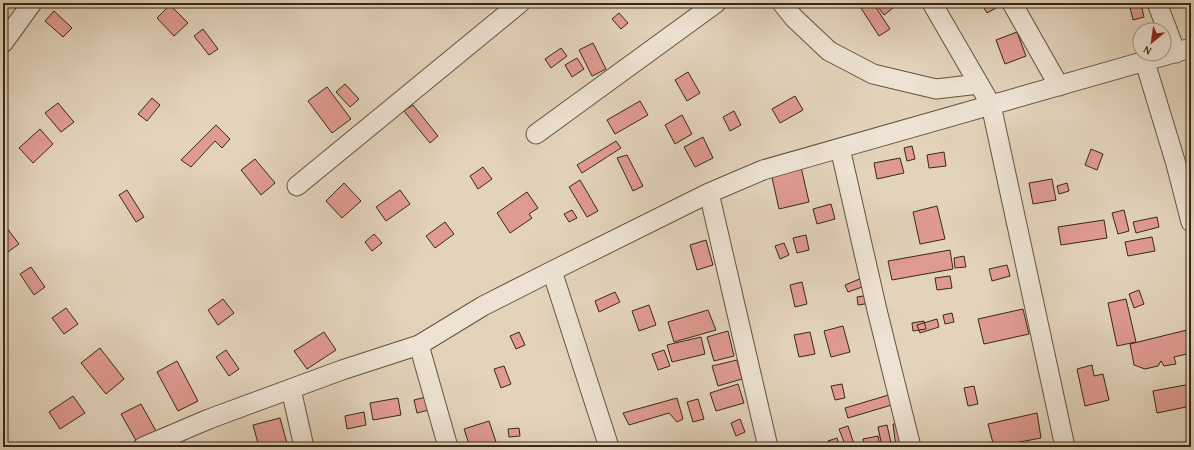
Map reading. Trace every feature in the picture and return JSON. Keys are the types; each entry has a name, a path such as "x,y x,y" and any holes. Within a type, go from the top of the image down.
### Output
{"street":[{"path":"3,43 32,3"},
{"path":"297,186 520,3"},
{"path":"536,134 716,3"},
{"path":"782,3 794,18 828,50 873,74 936,89 979,84"},
{"path":"932,3 991,105 1065,447"},
{"path":"1012,3 1059,86"},
{"path":"1157,3 1183,50 1172,53"},
{"path":"143,447 209,419 342,370 419,345 483,306 552,271 709,193 764,170 1145,62 1176,164 1191,222"},
{"path":"840,148 877,310 911,447"},
{"path":"709,193 768,447"},
{"path":"552,271 604,426 609,447"},
{"path":"419,345 448,447"},
{"path":"292,389 304,447"}],"building":[{"path":"861,3 873,3 890,29 879,36 859,5"},
{"path":"875,3 890,3 893,8 884,15"},
{"path":"981,3 993,3 996,8 987,13"},
{"path":"1141,4 1144,17 1133,20 1130,7"},
{"path":"170,5 188,23 174,36 157,18"},
{"path":"54,11 72,28 63,37 45,21"},
{"path":"619,13 628,23 621,29 612,19"},
{"path":"203,29 218,49 209,55 194,36"},
{"path":"1017,32 1026,56 1005,64 996,40"},
{"path":"593,43 606,69 592,76 579,50"},
{"path":"561,48 567,56 551,68 545,59"},
{"path":"577,58 584,69 572,77 565,65"},
{"path":"688,72 700,93 687,101 675,80"},
{"path":"345,84 359,99 350,107 336,92"},
{"path":"327,87 351,119 332,133 308,101"},
{"path":"795,96 803,110 780,123 772,109"},
{"path":"152,98 160,105 147,121 138,114"},
{"path":"640,101 648,115 615,134 607,120"},
{"path":"58,103 74,122 61,132 45,113"},
{"path":"413,105 438,136 430,143 404,111"},
{"path":"734,111 741,125 730,131 723,117"},
{"path":"682,115 692,134 675,144 665,125"},
{"path":"216,125 230,139 222,148 215,141 191,167 181,160"},
{"path":"40,129 53,144 33,163 19,148"},
{"path":"703,137 713,158 695,167 684,147"},
{"path":"616,141 621,148 582,173 577,165"},
{"path":"912,146 915,159 907,161 904,148"},
{"path":"1091,149 1103,154 1097,170 1085,165"},
{"path":"944,152 946,166 929,168 927,155"},
{"path":"627,155 643,186 633,191 617,158"},
{"path":"900,158 904,173 877,179 874,163"},
{"path":"255,159 275,183 261,195 241,170"},
{"path":"483,167 492,179 478,189 470,176"},
{"path":"801,167 809,202 779,209 771,173"},
{"path":"1052,179 1056,200 1033,204 1029,183"},
{"path":"580,180 598,211 587,217 569,187"},
{"path":"344,183 361,201 342,218 326,201"},
{"path":"1067,183 1069,191 1059,194 1057,186"},
{"path":"127,190 144,217 136,222 119,195"},
{"path":"400,190 410,204 386,221 376,207"},
{"path":"527,192 538,208 529,214 532,218 510,233 497,213"},
{"path":"831,204 835,219 817,224 813,209"},
{"path":"937,206 945,239 920,244 913,212"},
{"path":"572,210 577,218 569,222 564,214"},
{"path":"1124,210 1129,231 1118,234 1112,213"},
{"path":"1157,217 1159,227 1136,233 1133,222"},
{"path":"1104,220 1107,238 1061,245 1058,227"},
{"path":"445,222 454,234 435,248 426,236"},
{"path":"3,223 19,244 5,254 3,251"},
{"path":"374,234 382,243 372,251 365,242"},
{"path":"806,235 809,250 797,253 793,238"},
{"path":"1152,237 1155,251 1128,256 1125,242"},
{"path":"706,240 713,265 697,270 690,245"},
{"path":"784,243 789,255 780,259 775,246"},
{"path":"950,250 953,269 892,280 888,261"},
{"path":"964,256 966,267 955,268 954,258"},
{"path":"1007,265 1010,276 992,281 989,269"},
{"path":"31,267 45,287 34,295 20,274"},
{"path":"950,276 952,288 937,290 935,278"},
{"path":"862,278 865,286 848,292 845,285"},
{"path":"802,282 807,304 795,307 790,285"},
{"path":"1139,290 1144,304 1134,308 1129,294"},
{"path":"615,292 620,302 599,312 595,301"},
{"path":"870,295 871,303 858,305 857,297"},
{"path":"223,299 234,313 218,325 208,310"},
{"path":"1126,299 1136,342 1117,346 1108,303"},
{"path":"649,305 656,325 639,331 632,311"},
{"path":"66,308 78,324 64,334 52,318"},
{"path":"1023,309 1029,334 984,344 978,319"},
{"path":"708,310 716,330 674,342 668,322"},
{"path":"952,313 954,322 945,324 943,315"},
{"path":"937,319 939,327 920,333 917,325"},
{"path":"924,321 926,329 913,331 912,323"},
{"path":"843,326 850,352 831,357 824,331"},
{"path":"1191,329 1191,353 1174,357 1176,364 1164,366 1161,361 1158,366 1145,369 1134,365 1130,344"},
{"path":"728,331 734,356 714,361 707,337"},
{"path":"324,332 336,350 307,369 294,351"},
{"path":"519,332 525,345 516,349 510,336"},
{"path":"810,332 815,354 799,357 794,335"},
{"path":"701,337 705,354 672,362 667,345"},
{"path":"100,348 124,379 106,394 81,363"},
{"path":"226,350 239,369 229,376 216,357"},
{"path":"664,350 670,366 658,370 652,354"},
{"path":"737,360 742,379 718,386 712,366"},
{"path":"177,361 198,401 178,411 157,372"},
{"path":"1092,365 1094,376 1103,374 1109,400 1085,406 1077,369"},
{"path":"504,366 511,384 501,388 494,369"},
{"path":"738,384 744,403 716,411 710,393"},
{"path":"842,384 845,398 835,400 831,386"},
{"path":"1191,384 1191,406 1157,413 1153,391"},
{"path":"974,386 978,404 968,406 964,388"},
{"path":"892,394 895,404 848,418 845,408"},
{"path":"73,396 85,413 60,429 49,412"},
{"path":"426,397 429,410 417,413 414,400"},
{"path":"398,398 401,415 373,420 370,403"},
{"path":"677,398 683,419 677,422 669,413 629,425 623,413"},
{"path":"698,399 704,419 693,422 687,402"},
{"path":"141,404 157,433 138,444 121,414"},
{"path":"364,412 366,425 347,429 345,416"},
{"path":"1037,413 1041,438 994,447 988,424"},
{"path":"280,418 288,447 259,447 253,425"},
{"path":"740,419 745,432 736,436 731,423"},
{"path":"489,421 497,445 491,447 470,447 464,429"},
{"path":"901,423 905,447 896,447 893,424"},
{"path":"887,425 892,447 882,447 878,427"},
{"path":"848,426 855,447 846,447 839,429"},
{"path":"519,428 520,436 509,437 508,429"},
{"path":"878,436 880,447 864,447 863,439"},
{"path":"837,438 840,447 830,447 828,441"}]}
